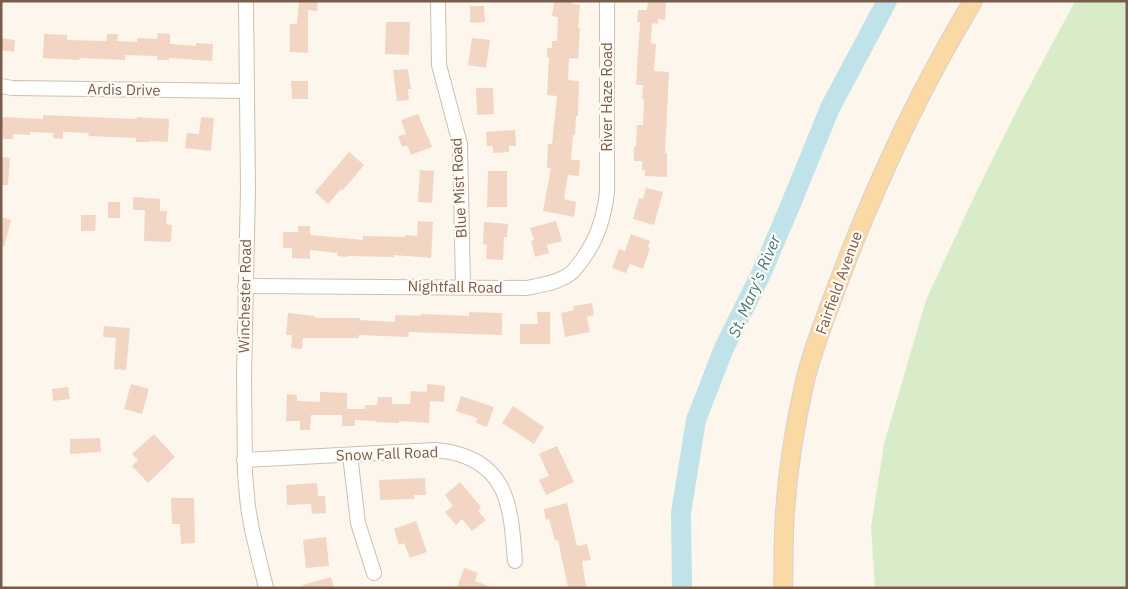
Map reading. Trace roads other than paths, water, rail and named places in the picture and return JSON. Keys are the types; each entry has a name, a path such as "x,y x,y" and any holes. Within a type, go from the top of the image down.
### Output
{"main road":[{"name":"Fairfield Avenue","path":"783,588 785,512 793,444 806,380 823,325 852,245 877,186 917,103 957,27 973,1"}],"street":[{"name":"Winchester Road","path":"246,1 248,189 245,286 244,460 248,507 266,588"},
{"name":"Blue Mist Road","path":"438,1 438,65 460,144 463,286"},
{"name":"River Haze Road","path":"607,1 607,192"},
{"name":"Ardis Drive","path":"1,86 12,88 247,91"},
{"name":"Nightfall Road","path":"245,286 463,286 526,288 551,283 571,273 586,255 600,228 606,207 607,192"},
{"name":"Snow Fall Road","path":"244,460 350,456 435,450 456,453 484,467 497,479 506,498 512,522 515,561"},
{"path":"350,456 358,524 374,573"}],"waterway":[{"name":"St. Mary's River","path":"682,588 681,513 696,420 724,348 761,274 830,108 887,1"}]}
